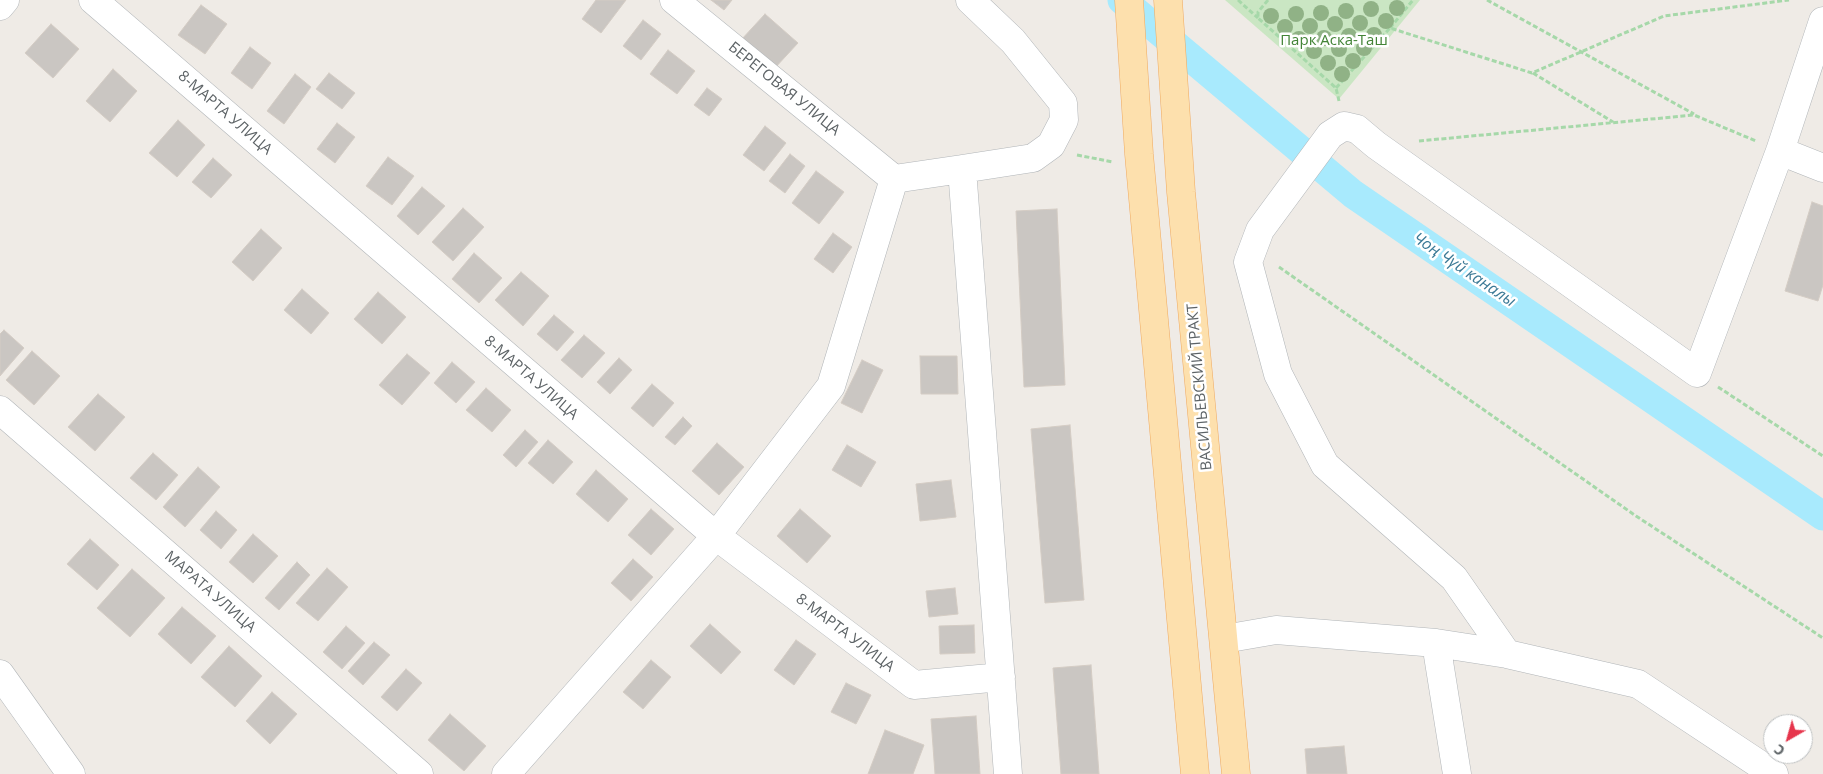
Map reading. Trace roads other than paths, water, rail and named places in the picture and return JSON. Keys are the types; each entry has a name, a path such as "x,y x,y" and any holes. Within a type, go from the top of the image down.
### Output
{"main road":[{"path":"1129,0 1140,161 1194,774"},
{"name":"ВАСИЛЬЕВСКИЙ ТРАКТ","path":"1168,0 1181,192 1236,774"}],"street":[{"path":"0,6 5,0"},
{"name":"8-МАРТА УЛИЦА","path":"93,0 716,536 914,685 1001,677"},
{"name":"БЕРЕГОВАЯ УЛИЦА","path":"674,0 894,178"},
{"path":"506,774 716,536 831,386 894,178 1033,158 1051,145 1064,120 1063,103 1014,41 970,0"},
{"path":"1507,654 1454,578 1325,465 1278,374 1248,262 1256,239 1337,130 1357,129 1376,145 1697,373 1780,151 1823,21"},
{"path":"1780,151 1823,168"},
{"path":"962,169 1008,774"},
{"name":"МАРАТА УЛИЦА","path":"0,410 419,774"},
{"path":"1224,639 1276,630 1436,643 1507,654 1638,684 1774,774"},
{"path":"1436,643 1457,774"},
{"path":"0,674 71,774"}],"waterway":[{"name":"Чоң Чүй каналы","path":"1122,0 1353,194 1823,516"}],"park label":[{"name":"Парк Аска-Таш","path":"1334,41"}]}
